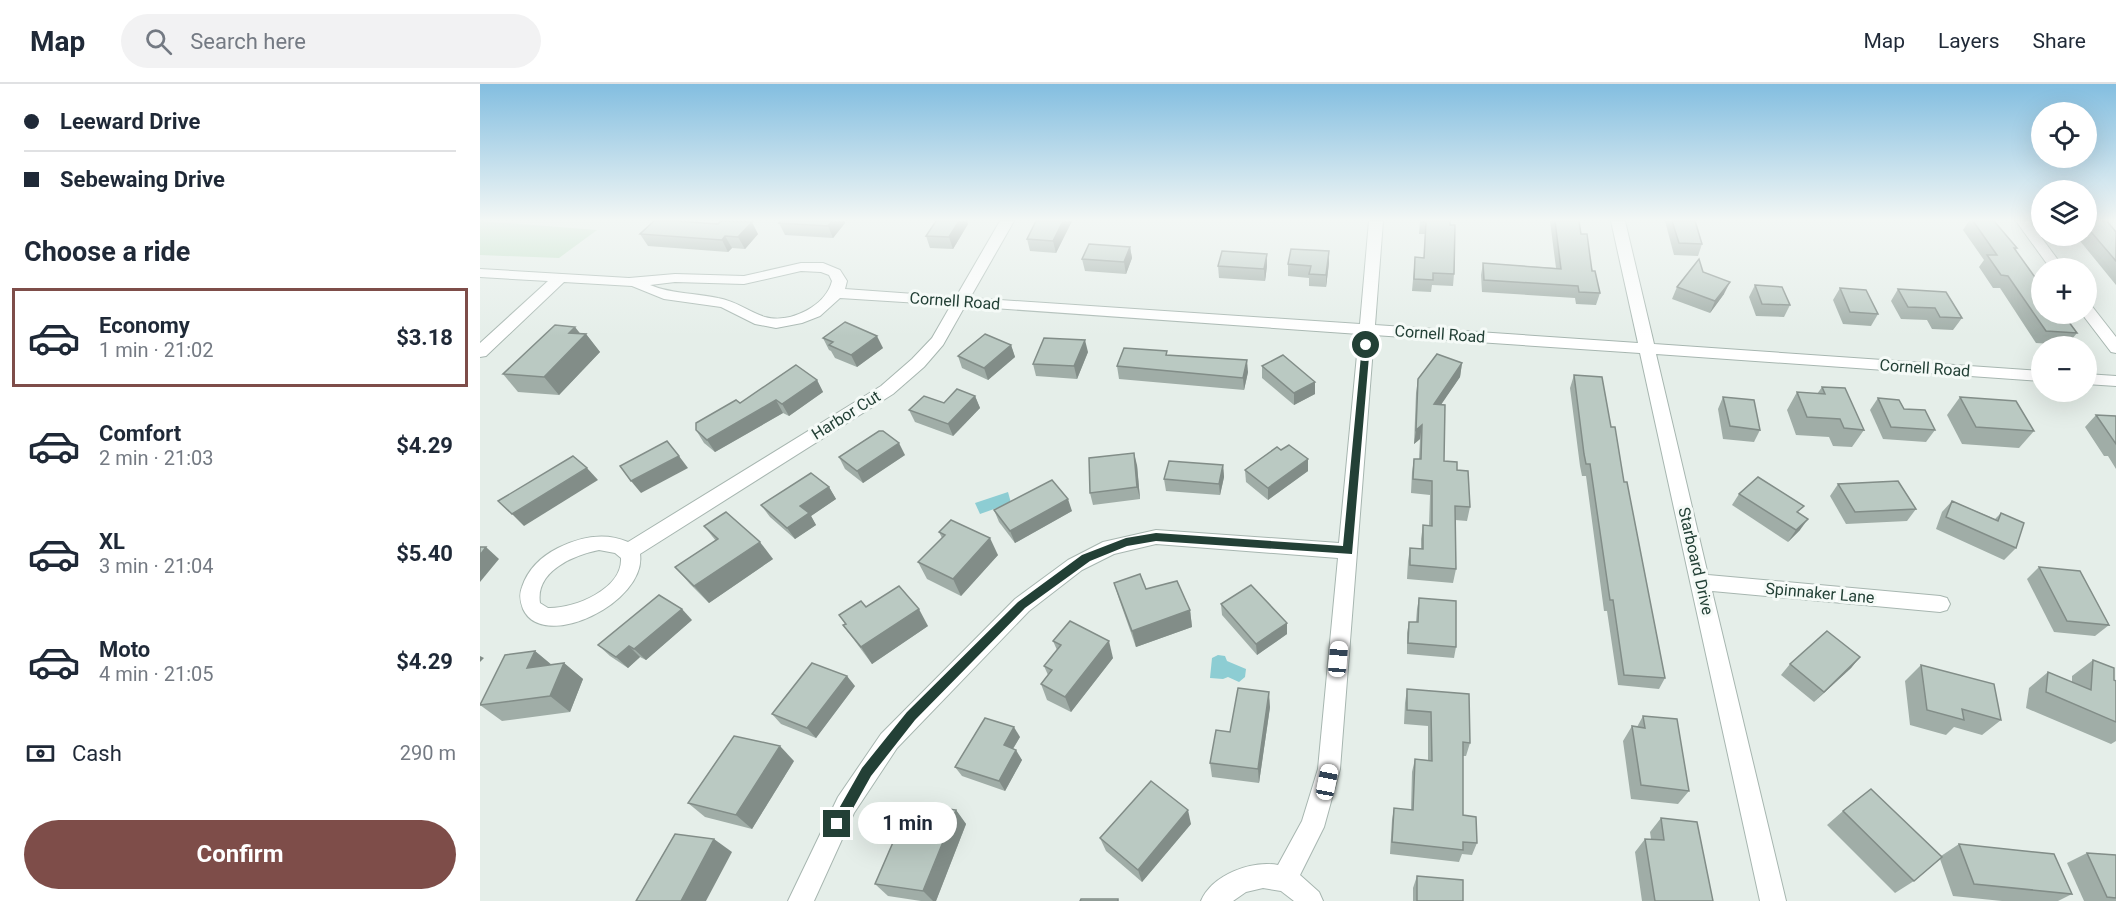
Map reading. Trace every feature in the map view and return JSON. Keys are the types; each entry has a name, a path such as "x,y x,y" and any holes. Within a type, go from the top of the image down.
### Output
{"street":[{"name":"Harbor Cut","path":"628,552 887,390 918,363 938,341 985,259"},
{"path":"1283,879 1309,837 1324,794 1329,770 1373,259"},
{"name":"Starboard Drive","path":"1627,259 1773,901"},
{"path":"480,273 635,282 674,278 744,280 763,278 790,269 810,267 830,271 837,276 840,286 838,293 824,308 811,315 775,323 754,320 729,304 659,294 644,289 635,282"},
{"path":"480,352 560,278"},
{"name":"Cornell Road","path":"838,293 2031,375"},
{"path":"2097,323 2116,348"},
{"path":"2097,380 2116,381"},
{"path":"801,901 846,805 889,741 1022,605 1075,565 1110,547 1156,537 1348,551"},
{"path":"599,543 621,546 628,552 631,560 625,580 617,591 591,609 561,617 548,617 531,607 528,598 536,577 571,550 599,543"},
{"name":"Spinnaker Lane","path":"1700,582 1940,604"},
{"path":"1214,901 1238,881 1268,875 1283,879 1297,887 1310,901"}],"water":[{"path":"1008,492 1011,503 980,514 975,503"},
{"path":"1218,655 1225,656 1227,661 1246,669 1245,677 1239,682 1228,677 1210,678 1212,658"}],"building":[{"path":"1084,259 1125,259 1124,262"},
{"path":"1220,259 1266,259 1264,269 1218,266"},
{"path":"1289,259 1328,259 1326,275 1309,274 1311,266 1288,264"},
{"path":"1415,259 1454,259 1454,274 1433,273 1433,280 1414,279"},
{"path":"1560,259 1590,259 1600,293 1579,292 1578,286 1484,280 1483,263 1561,269"},
{"path":"1699,259 1703,272 1730,282 1715,301 1677,287"},
{"path":"1990,259 2022,259 2031,272 2031,309 2008,276 2001,275"},
{"path":"1755,285 1782,287 1790,305 1762,304"},
{"path":"1840,288 1866,290 1878,314 1850,312"},
{"path":"1898,289 1946,292 1962,318 1940,317 1935,308 1908,307"},
{"path":"845,322 877,336 851,355 829,345 833,342 823,338"},
{"path":"2041,324 2070,324 2077,333 2046,331"},
{"path":"555,325 575,327 569,333 586,334 544,377 503,374"},
{"path":"985,334 1011,345 984,368 958,356"},
{"path":"1044,338 1085,340 1074,366 1033,364"},
{"path":"1124,348 1167,351 1166,355 1247,360 1243,378 1117,366"},
{"path":"1437,354 1462,363 1434,404 1445,405 1444,461 1457,462 1457,470 1468,471 1470,507 1455,506 1456,569 1410,565 1410,548 1423,549 1423,525 1432,526 1432,481 1413,479 1414,459 1421,459 1422,425 1416,430 1418,379"},
{"path":"1283,355 1315,382 1294,393 1262,366"},
{"path":"796,365 817,380 782,404 776,400 707,440 696,430 696,423 736,400 740,403"},
{"path":"1574,375 1602,377 1611,427 1615,427 1624,482 1627,482 1665,678 1624,675 1613,600 1610,600 1590,464 1586,464 1584,454"},
{"path":"1822,387 1845,388 1864,430 1844,428 1840,419 1807,417 1797,392 1825,394"},
{"path":"957,389 975,396 948,424 909,410 924,396 944,403"},
{"path":"1723,397 1754,400 1760,430 1730,426"},
{"path":"1960,397 2016,401 2034,431 1976,427"},
{"path":"1878,398 1899,400 1904,409 1925,410 1935,430 1891,427"},
{"path":"2096,415 2116,416 2116,444"},
{"path":"879,431 883,431 899,443 857,471 839,457"},
{"path":"667,441 679,456 631,481 620,466"},
{"path":"1289,445 1308,459 1268,488 1245,470 1277,447 1281,450"},
{"path":"1134,453 1137,487 1090,493 1089,458"},
{"path":"573,456 587,468 512,514 498,501"},
{"path":"1169,461 1223,465 1219,484 1164,479"},
{"path":"811,473 829,487 800,506 809,513 787,528 761,505"},
{"path":"1758,477 1804,506 1797,512 1808,519 1796,530 1739,494"},
{"path":"1052,480 1068,499 1010,531 994,510"},
{"path":"1898,481 1916,509 1855,512 1838,484"},
{"path":"1952,501 1998,521 2001,513 2024,523 2016,548 1946,517"},
{"path":"726,512 760,542 694,586 675,567 718,539 704,526"},
{"path":"951,520 990,538 953,579 918,562 945,535 939,532"},
{"path":"480,547 486,547 480,555"},
{"path":"2039,567 2080,571 2109,625 2067,621"},
{"path":"1140,574 1146,589 1177,581 1190,610 1132,631 1114,583"},
{"path":"1251,585 1287,623 1256,644 1221,604"},
{"path":"899,586 919,609 861,647 843,625 846,624 839,615 861,601 866,607"},
{"path":"659,595 682,609 634,649 629,646 616,657 598,645"},
{"path":"1419,598 1456,601 1456,647 1408,643 1409,622 1418,622"},
{"path":"1070,621 1109,641 1065,697 1041,684 1052,670 1044,666 1061,645 1053,641"},
{"path":"1827,631 1860,657 1824,692 1790,664"},
{"path":"535,651 527,668 564,663 550,696 480,705 505,655"},
{"path":"2093,660 2114,668 2116,722 2046,692 2048,672 2091,690"},
{"path":"812,663 847,676 807,728 772,714"},
{"path":"1921,665 1994,684 2001,720 1962,709 1964,720 1927,710"},
{"path":"1238,688 1269,692 1258,769 1210,763 1216,730 1230,732"},
{"path":"1407,689 1469,694 1470,743 1463,742 1463,815 1476,817 1477,843 1463,842 1463,850 1392,842 1394,808 1413,810 1415,759 1432,761 1431,712 1407,710"},
{"path":"1643,716 1677,719 1689,791 1641,785 1632,726 1645,728"},
{"path":"985,718 1014,727 1004,745 1016,750 999,781 955,767"},
{"path":"734,736 780,746 736,815 688,803"},
{"path":"1151,781 1188,810 1138,870 1100,838"},
{"path":"1871,789 1942,857 1914,881 1843,811"},
{"path":"910,803 956,810 923,891 875,884"},
{"path":"1661,818 1697,822 1713,901 1655,901 1645,839 1664,840"},
{"path":"675,834 714,839 681,901 636,901"},
{"path":"1959,844 2054,854 2072,894 1974,884"},
{"path":"2087,853 2116,855 2116,898 2107,897"},
{"path":"1417,876 1463,880 1463,901 1417,901"},
{"path":"1081,899 1118,899 1118,901 1080,901"}],"route":[{"path":"837,824 867,772 889,741 911,716 1022,605 1086,558 1126,542 1156,537 1348,551 1366,345"}]}
